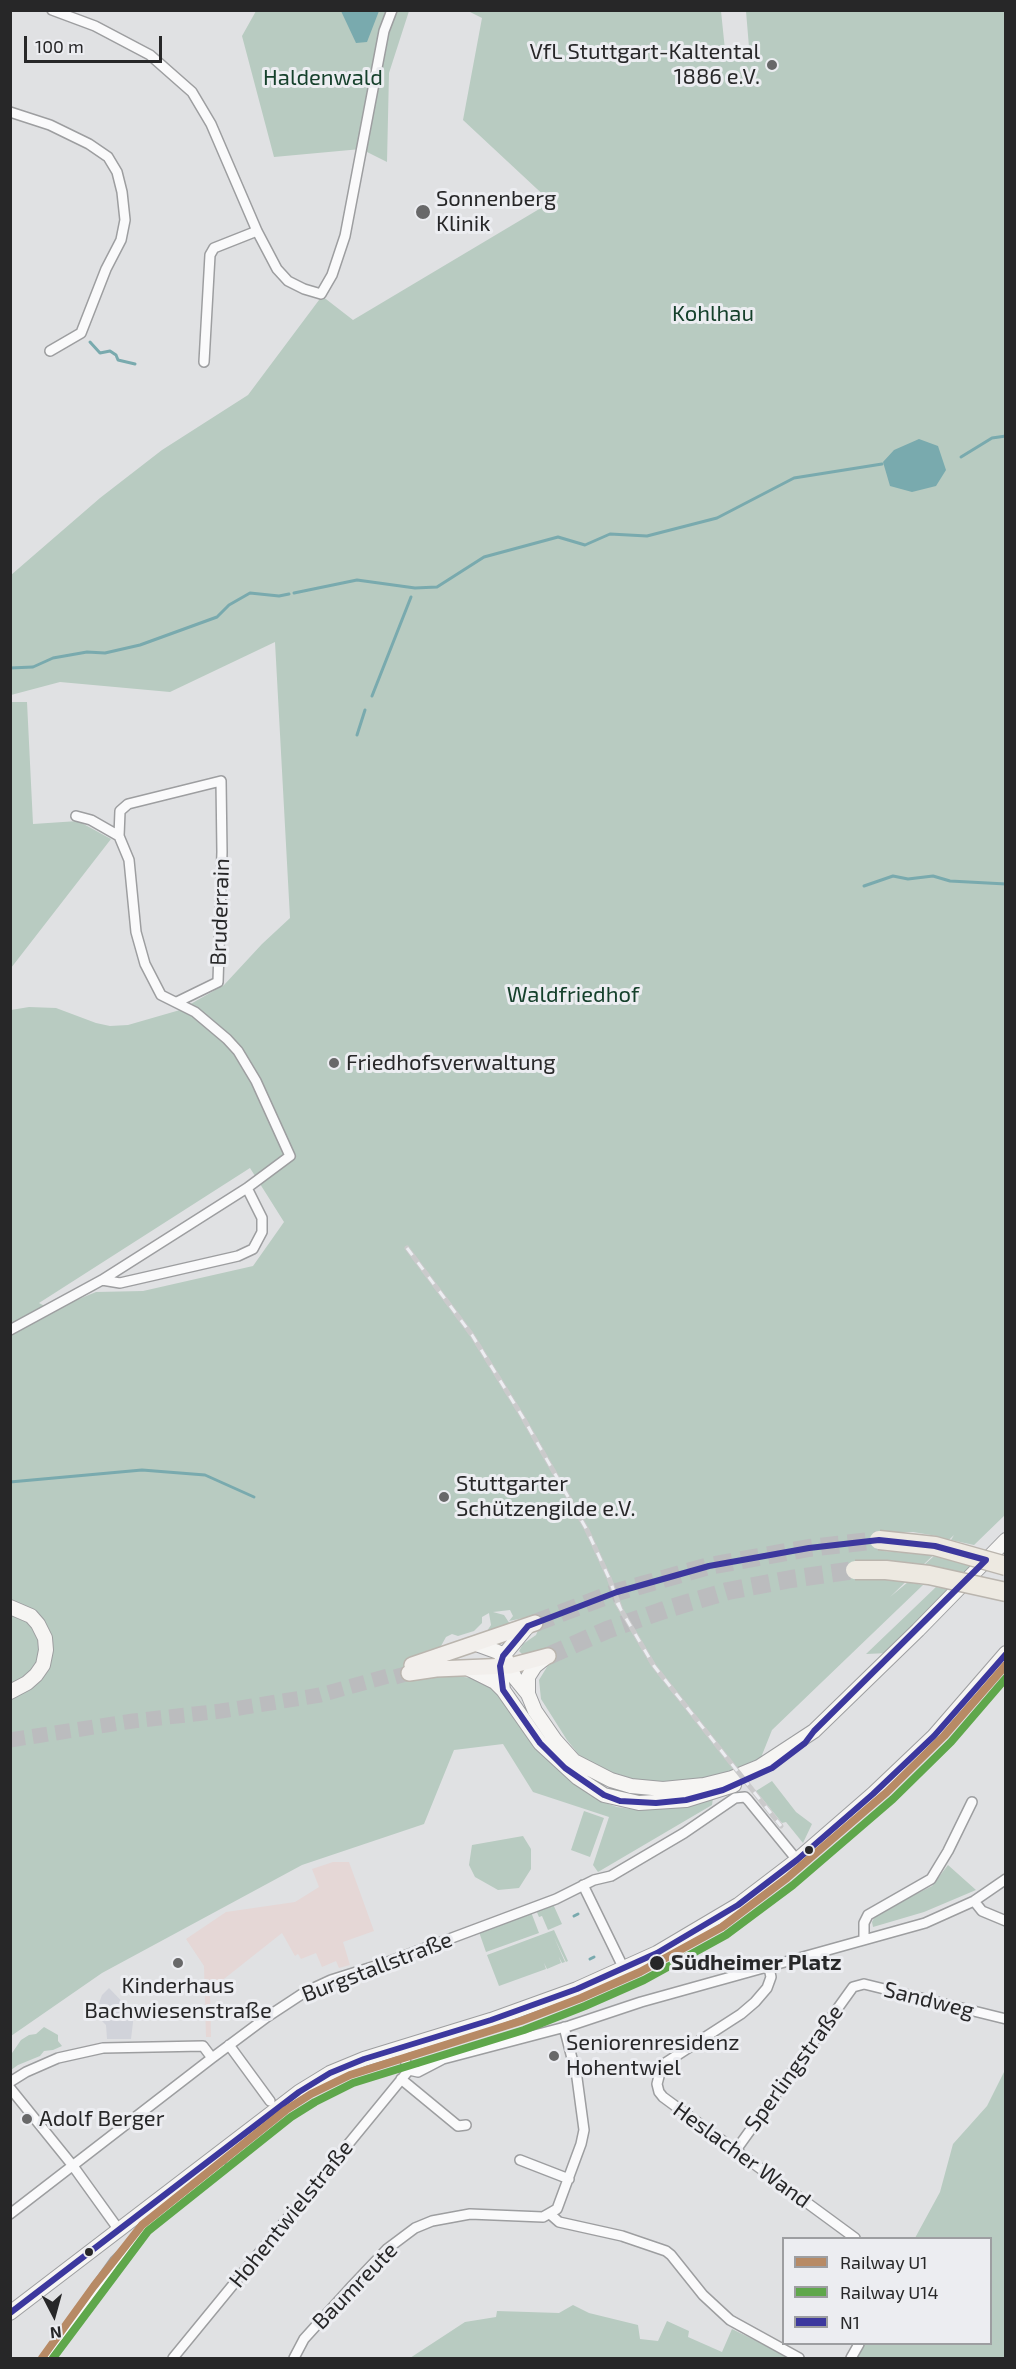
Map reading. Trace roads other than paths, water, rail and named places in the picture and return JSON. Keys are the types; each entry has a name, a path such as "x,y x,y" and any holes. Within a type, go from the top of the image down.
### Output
{"highway":[{"path":"879,1540 935,1546 1005,1566"},
{"path":"855,1570 886,1570 929,1575 1005,1592"}],"main road":[{"path":"467,1668 487,1678 503,1690 528,1728 565,1768 604,1795 629,1802 671,1802 723,1790 772,1768 798,1749 1005,1540"},
{"path":"10,1607 31,1616 38,1624 45,1638 46,1650 43,1665 36,1675 10,1692"},
{"path":"503,1690 504,1663 531,1625"},
{"path":"531,1625 408,1669 467,1668 546,1657"},
{"path":"476,1644 491,1649 504,1663 528,1694 555,1740 574,1761 611,1780 642,1787 683,1788 732,1778 768,1762 814,1731"},
{"path":"10,2313 316,2081 346,2065 539,2004 657,1953 724,1914 797,1860 873,1794 927,1743 1005,1653"},
{"path":"528,1694 528,1677 535,1666 546,1657"}],"street":[{"path":"52,10 95,26 150,55 192,92 211,124 276,269 288,281 304,290 321,294 332,275 345,236 382,41 392,10"},
{"path":"10,112 50,125 89,144 108,157 117,172 122,192 125,220 121,240 106,269 81,333 51,351"},
{"path":"204,362 210,255 214,249 257,231"},
{"name":"Bruderrain","path":"220,781 222,852 218,982 177,1002 161,995 141,953 136,932 129,860 119,836 120,811 128,804 220,781"},
{"path":"76,816 91,820 119,836"},
{"path":"10,1330 102,1280 247,1188 290,1156 256,1081 238,1051 214,1027 177,1002"},
{"path":"102,1280 120,1283 238,1256 253,1249 262,1232 262,1218 247,1188"},
{"name":"Burgstallstraße","path":"10,2214 212,2058 286,2003 305,1992 331,1980 385,1964 611,1876 684,1833 735,1798 745,1797 797,1860"},
{"path":"864,1939 864,1923 868,1915 930,1879 948,1851 972,1802"},
{"path":"400,2048 409,2070 418,2072 443,2059 564,2027 641,2002 925,1923 974,1901 1005,1879"},
{"path":"583,1886 624,1969"},
{"path":"974,1901 982,1911 1005,1921"},
{"name":"Heslacher Wand","path":"769,1968 771,1977 767,1988 755,2002 722,2027 663,2065 657,2084 663,2097 854,2237"},
{"name":"Sandweg","path":"853,1987 864,1984 1005,2019"},
{"name":"Sperlingstraße","path":"736,2150 853,1987"},
{"path":"564,2027 577,2078 584,2130 557,2209 550,2214 559,2222 622,2236 666,2251 703,2295 730,2320 799,2358"},
{"path":"10,2082 58,2058 103,2048 203,2046 212,2058"},
{"path":"229,2046 270,2101"},
{"name":"Hohentwielstraße","path":"173,2358 409,2070"},
{"path":"402,2079 458,2126 466,2125"},
{"path":"10,2088 73,2166 119,2230"},
{"path":"46,2358 115,2261 120,2259 156,2220 217,2171 226,2148"},
{"path":"520,2160 569,2179"},
{"name":"Baumreute","path":"294,2358 304,2339 352,2286 387,2249 415,2228 432,2221 470,2214 543,2217 550,2214"}],"water":[{"path":"341,11 379,11 367,42 356,43"},
{"path":"919,439 938,446 946,470 936,486 912,492 890,486 883,462 894,450"}],"waterway":[{"path":"90,342 100,353 110,351 116,355 118,360 135,364"},
{"path":"961,457 992,438 1006,436"},
{"path":"294,593 357,580 415,588 437,587 484,557 558,537 585,545 610,534 647,536 717,518 794,478 882,464"},
{"path":"10,668 33,667 53,658 87,652 105,653 140,645 217,617 229,605 250,593 279,596 289,594"},
{"path":"372,696 411,597"},
{"path":"357,735 365,710"},
{"path":"864,886 893,876 908,879 933,876 950,881 1006,884"},
{"path":"10,1482 142,1470 205,1475 254,1497"},
{"path":"574,1916 578,1914"},
{"path":"590,1959 594,1957"}],"tunnel":[{"path":"535,1623 617,1592 709,1566 809,1548 879,1540"},
{"path":"548,1656 607,1630 728,1591 855,1570"},
{"path":"10,1740 320,1695 388,1676 395,1677 409,1673"}],"railway":[{"path":"407,1248 472,1335 522,1416 587,1530 621,1610"},
{"path":"617,1603 654,1666 781,1826"}],"rail line":[{"name":"U1","path":"42,2358 142,2225 286,2110 311,2094 350,2075 521,2021 581,1998 640,1972 722,1927 787,1878 887,1792 944,1736 1006,1665"},
{"name":"U14","path":"53,2358 148,2231 291,2117 353,2083 524,2030 585,2006 644,1980 726,1935 793,1885 893,1799 951,1742 1006,1678"}],"place":[{"name":"VfL Stuttgart-Kaltental 1886 e.V.","path":"772,65"},
{"name":"Sonnenberg Klinik","path":"423,212"},
{"name":"Friedhofsverwaltung","path":"334,1063"},
{"name":"Stuttgarter Schützengilde e.V.","path":"444,1497"},
{"name":"Kinderhaus Bachwiesenstraße","path":"178,1963"},
{"name":"Südheimer Platz","path":"657,1963"},
{"name":"Seniorenresidenz Hohentwiel","path":"554,2056"},
{"name":"Adolf Berger","path":"27,2119"}],"park label":[{"name":"Haldenwald","path":"323,78"},
{"name":"Kohlhau","path":"713,314"},
{"name":"Waldfriedhof","path":"573,995"}]}
